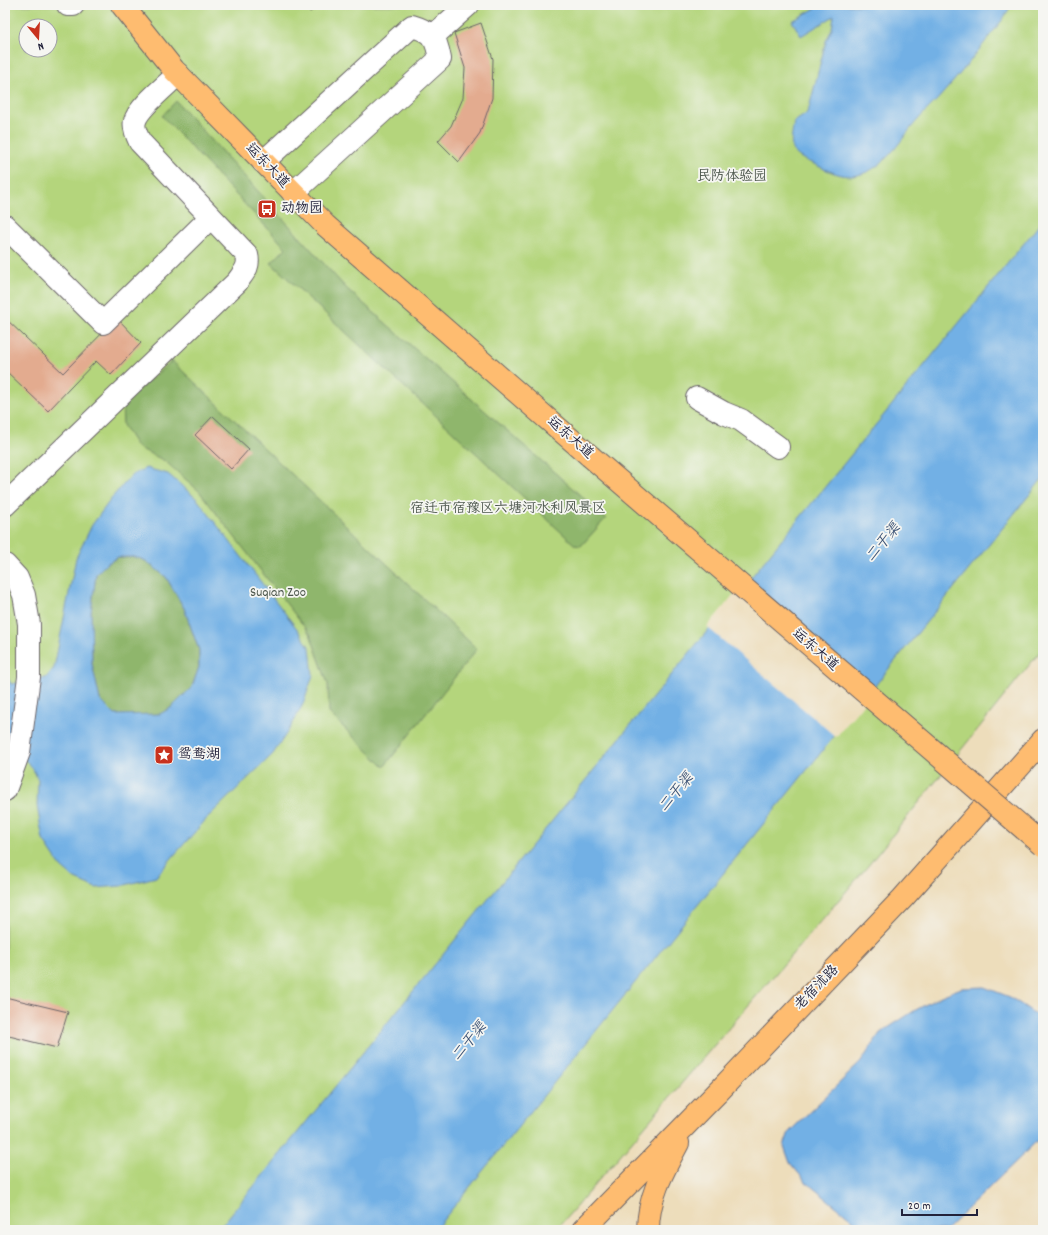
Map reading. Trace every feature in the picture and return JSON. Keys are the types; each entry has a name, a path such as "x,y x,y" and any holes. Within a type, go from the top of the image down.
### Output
{"main road":[{"name":"运东大道","path":"122,5 178,74 325,225 590,456 1043,845"},
{"name":"老宿沭路","path":"583,1230 691,1120 903,898 1043,740"},
{"path":"648,1230 648,1220 659,1178 691,1120"}],"lane":[{"path":"68,5 73,5"},
{"path":"432,37 468,5"},
{"path":"263,162 412,26 427,30 437,42 440,58 293,193"},
{"path":"5,505 231,288 245,271 249,262 247,255 140,142 135,130 134,122 138,112 178,74"},
{"path":"5,226 103,323 211,217"},
{"path":"697,398 724,413 741,420 778,447"},
{"path":"5,565 17,578 24,596 29,624 29,677 19,752 5,790"}],"green space":[{"name":"宿迁市宿豫区六塘河水利风景区","path":"5,5 1043,5 1043,648 867,867 556,1230 5,1230"},
{"path":"176,101 346,288 606,518 581,546 575,545 271,263 286,248 162,116"},
{"path":"172,361 477,649 384,767 329,713 328,684 310,634 199,491 165,461 137,447 123,425 122,403"},
{"path":"118,557 136,557 146,561 166,577 184,608 199,650 199,667 192,687 172,707 160,715 115,715 100,700 92,664 91,612 96,574 106,564"}],"water":[{"path":"821,5 1009,5 1009,9 1003,19 941,96 918,119 890,154 876,167 867,172 847,176 830,171 800,157 795,153 792,144 794,122 806,114 809,108 826,41 832,29 834,16 801,36 792,21"},
{"name":"二干渠","path":"1043,220 1043,478 435,1230 218,1230"},
{"path":"146,468 168,474 197,499 298,630 310,648 313,675 304,702 292,725 273,754 211,814 156,877 121,886 96,888 75,879 61,867 43,840 37,806 38,780 32,767 25,760 5,756 5,673 11,684 46,678 54,668 76,558 92,525 114,495 132,475","holes":["118,557 136,557 146,561 166,577 184,608 199,650 199,667 192,687 172,707 160,714 115,715 100,700 92,664 91,612 96,574 106,564"]},
{"path":"984,987 1010,997 1043,1019 1043,1135 946,1230 865,1230 806,1182 790,1163 784,1146 789,1132 861,1062 880,1033 941,996 961,988"}],"pier":[{"path":"744,582 873,692 836,737 707,627"}],"building":[{"path":"305,5 320,5 310,12"},
{"path":"481,23 493,59 492,98 480,133 459,162 438,141 451,126 463,98 465,68 454,33"},
{"path":"5,318 63,373 117,318 141,343 111,375 96,361 48,411 5,370"},
{"path":"213,416 249,449 231,469 195,435"},
{"path":"5,997 68,1012 57,1048 5,1035"}],"place":[{"name":"动物园","path":"267,209"},
{"name":"鸳鸯湖","path":"164,755"}],"park label":[{"name":"民防体验园","path":"732,177"},
{"name":"Suqian Zoo","path":"278,593"}]}
